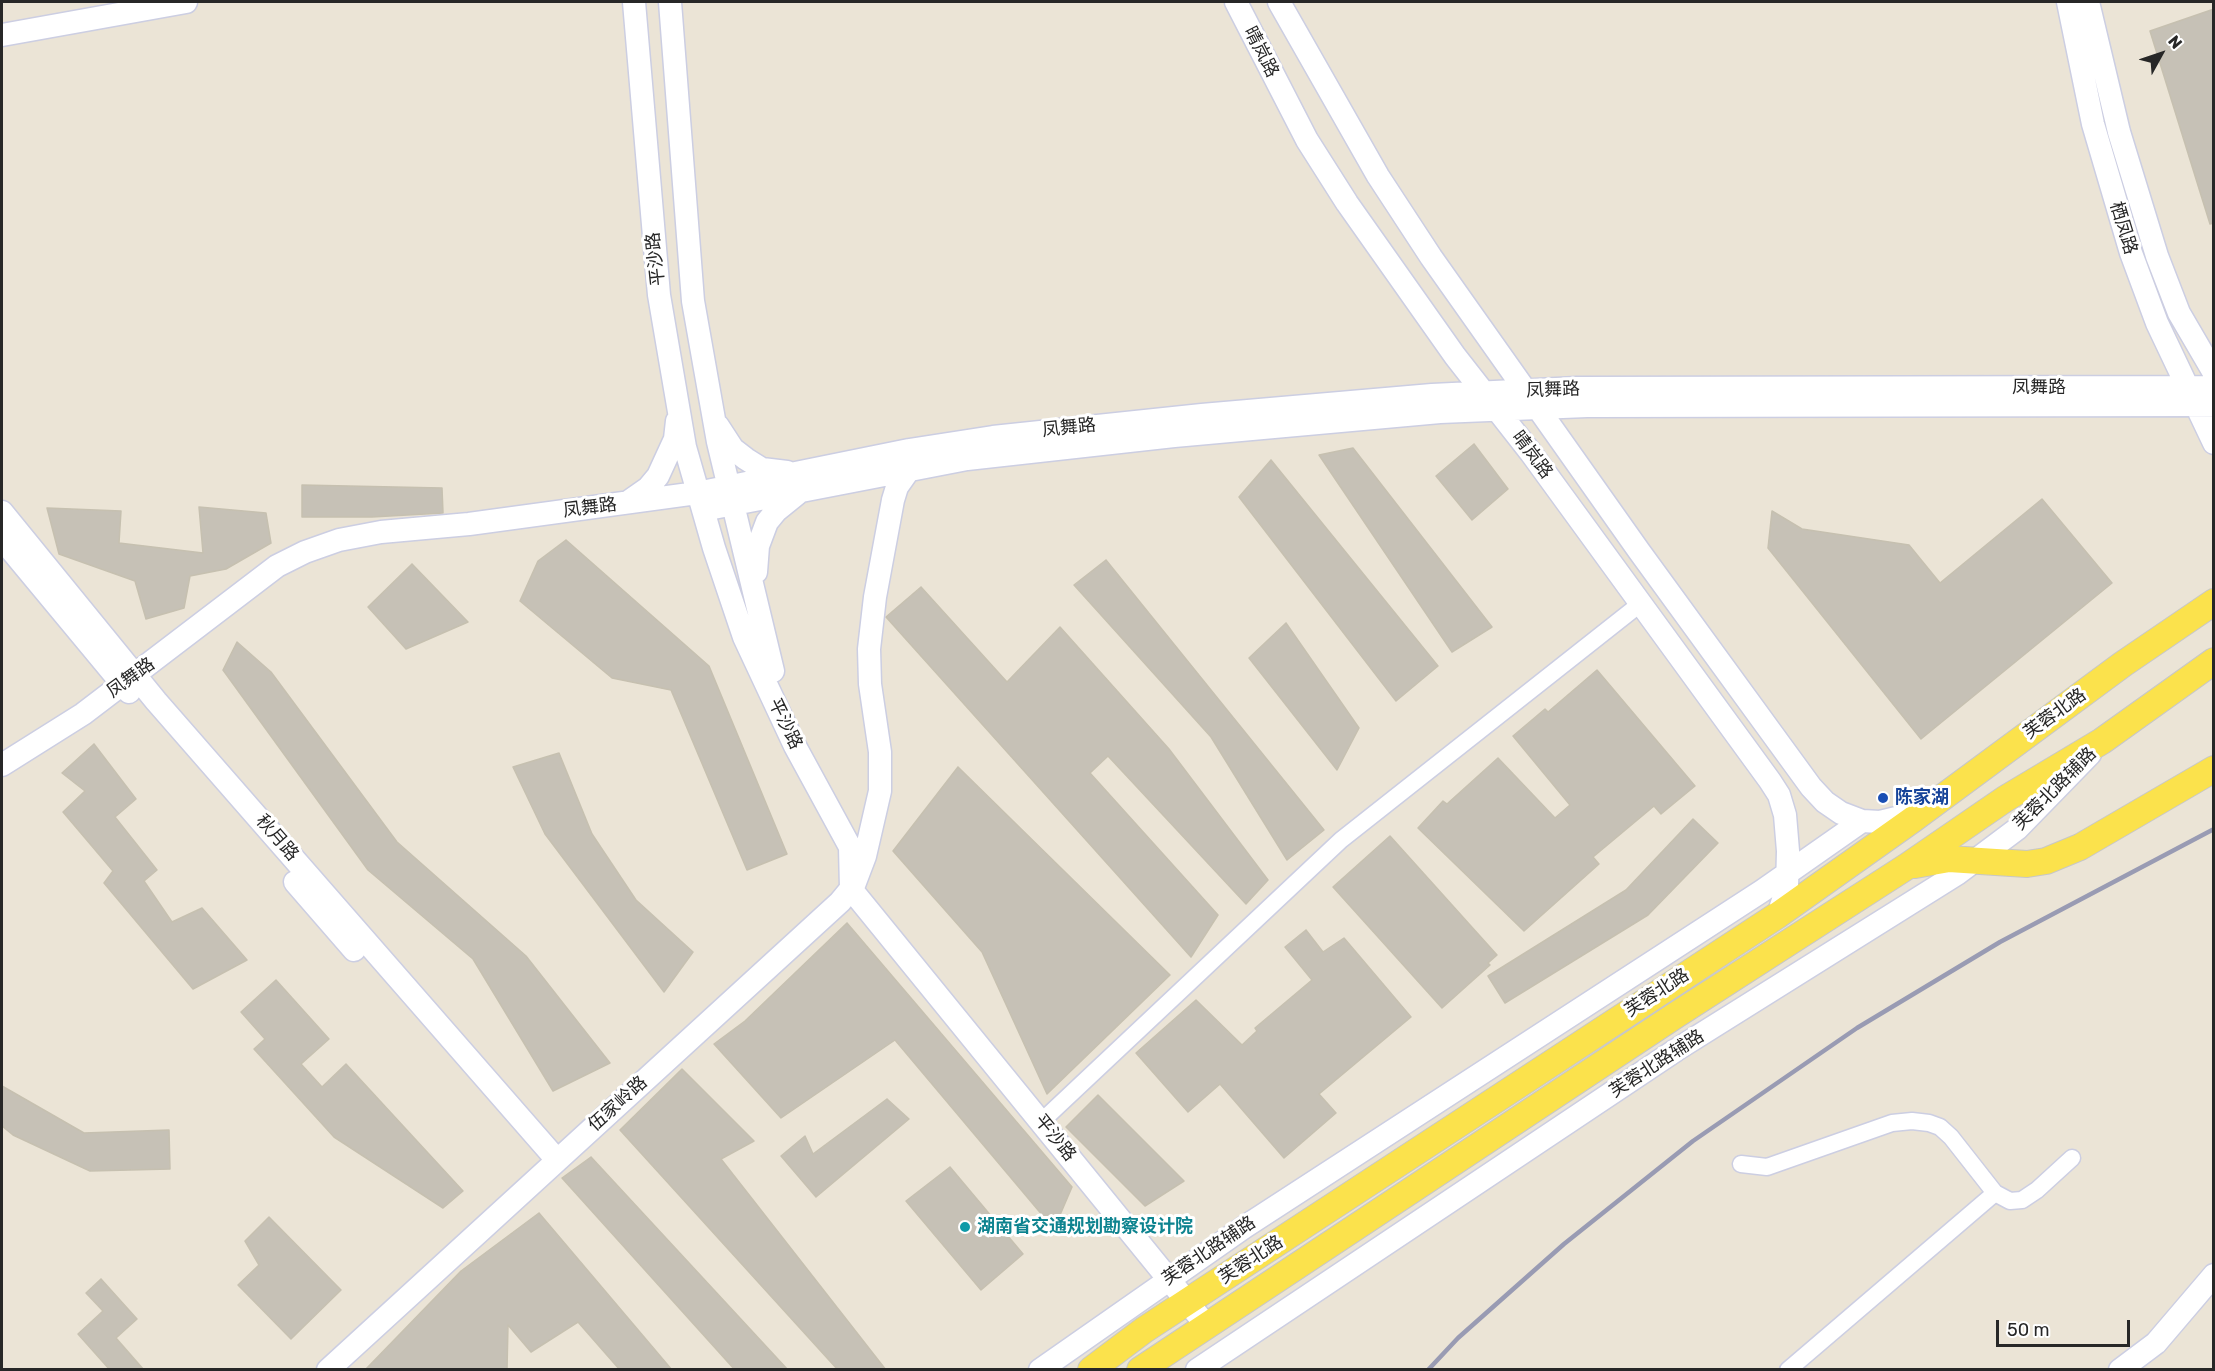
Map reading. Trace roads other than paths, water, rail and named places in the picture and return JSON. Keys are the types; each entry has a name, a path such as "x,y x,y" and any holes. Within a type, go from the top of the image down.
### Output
{"main road":[{"name":"芙蓉北路","path":"1091,1370 1194,1298 1778,915 1927,809 2123,664 2214,602"},
{"name":"芙蓉北路","path":"1140,1370 1906,867 2005,799 2102,741 2214,661"},
{"path":"1906,867 1949,859 2027,864 2065,855 2214,769"}],"street":[{"path":"2,35 186,2"},
{"name":"平沙路","path":"634,2 659,295 678,408 700,502 726,587 753,655 795,746 850,846 851,889 1046,1116"},
{"name":"平沙路","path":"670,2 688,258 712,413 758,603 766,652 778,687 855,833 862,866 862,878 871,896 1212,1321"},
{"name":"晴岚路","path":"1236,2 1307,140 1347,203 1779,795 1786,824 1789,872 1787,888 1778,915"},
{"name":"晴岚路","path":"1279,2 1378,176 1531,400 1811,787 1825,802 1862,821 1891,820 1927,809"},
{"name":"栖凤路","path":"2068,2 2093,124 2127,243 2157,323 2199,399 2214,443"},
{"name":"栖凤路","path":"2088,2 2119,132 2157,256 2179,313 2214,373"},
{"name":"凤舞路","path":"2,765 44,741 277,566 305,552 339,540 381,532 626,503 700,502 803,481 909,450 1047,430 1213,414 1531,400 1577,388 2199,399 2214,387"},
{"name":"凤舞路","path":"803,481 909,470 967,459 1069,447 1429,413 1490,401"},
{"path":"626,503 639,496 658,476 675,439 678,408"},
{"path":"712,413 724,436 746,459 762,469 803,481 776,511 762,534 756,561 758,603"},
{"name":"伍家岭路","path":"328,1370 840,902 851,889 862,866 880,791 880,752 870,684 869,649 874,597 893,500 901,479 909,470"},
{"name":"秋月路","path":"2,512 128,680"},
{"name":"秋月路","path":"2,539 552,1164"},
{"path":"1046,1116 1341,840 1640,604"},
{"name":"芙蓉北路辅路","path":"1197,1370 1676,1050 1975,861 2017,829 2102,741"},
{"name":"芙蓉北路辅路","path":"1040,1370 1175,1274 1789,872 1862,821"},
{"path":"1493,1065 1509,1090"},
{"path":"1741,1164 1767,1167 1892,1123 1912,1121 1941,1127 1967,1155 1995,1193 2010,1201 2022,1200 2037,1190 2072,1158"},
{"path":"1788,1370 1995,1193"},
{"path":"2120,1370 2156,1343 2214,1275"}],"railway":[{"path":"1428,1370 1458,1338 1564,1244 1693,1141 1857,1028 2000,942 2214,829"}],"place":[{"name":"陈家湖","path":"1883,798"},
{"name":"湖南省交通规划勘察设计院","path":"965,1227"}]}
